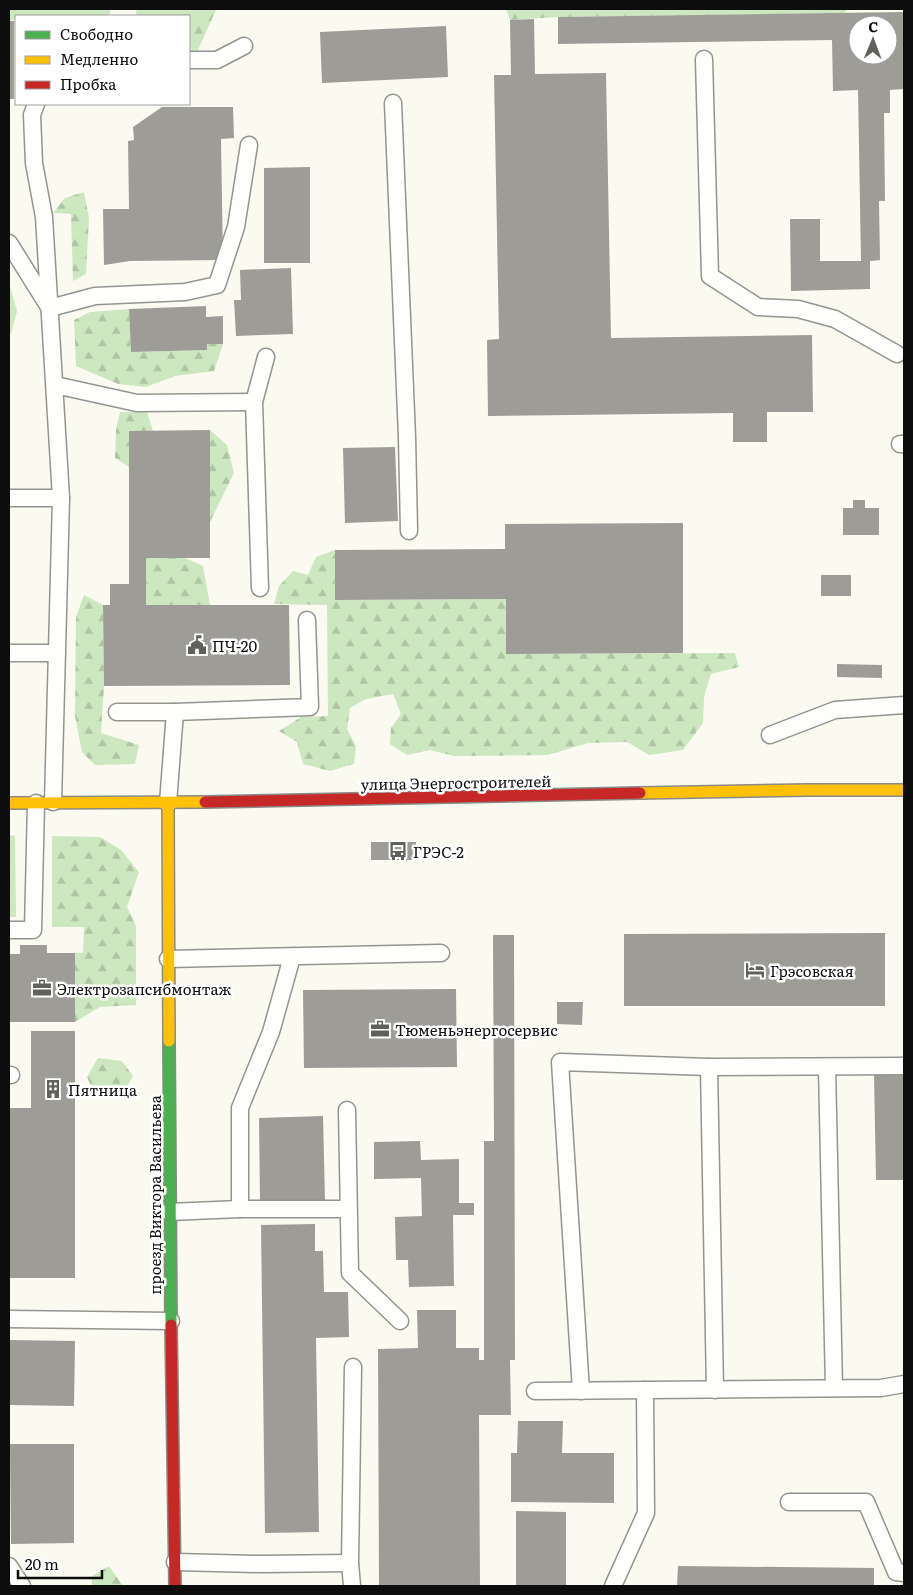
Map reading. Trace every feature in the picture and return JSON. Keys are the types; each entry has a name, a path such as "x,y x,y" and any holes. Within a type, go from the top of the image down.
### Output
{"main road":[{"name":"улица Энергостроителей","path":"9,803 168,804 808,790 904,790"},
{"name":"проезд Виктора Васильева","path":"168,804 169,1212 175,1586"}],"lane":[{"path":"190,60 217,60 244,46"},
{"path":"704,59 710,276 758,307 798,309 835,319 897,354"},
{"path":"392,103 407,437 408,531"},
{"path":"36,105 32,115 34,163 44,217 61,498 53,802"},
{"path":"50,308 95,296 185,292 218,285 236,227 248,145"},
{"path":"9,243 50,308"},
{"path":"260,588 254,402 266,357"},
{"path":"55,385 137,403 254,402"},
{"path":"9,498 61,498"},
{"path":"117,712 310,708 307,620"},
{"path":"9,653 57,653"},
{"path":"770,734 835,710 904,705"},
{"path":"168,804 175,712"},
{"path":"9,930 33,930 36,802"},
{"path":"168,959 441,953"},
{"path":"240,1209 240,1108 271,1032 292,957"},
{"path":"581,1391 560,1062 709,1067 904,1066"},
{"path":"709,1067 715,1390"},
{"path":"828,1067 834,1388"},
{"path":"347,1110 350,1273 400,1321"},
{"path":"169,1212 240,1209 348,1209"},
{"path":"9,1319 171,1321"},
{"path":"352,1586 350,1563 353,1367"},
{"path":"535,1391 881,1388 904,1384"},
{"path":"613,1586 646,1513 645,1390"},
{"path":"789,1502 866,1502 896,1572 904,1573"},
{"path":"175,1562 260,1564 350,1563"},
{"path":"9,1566 22,1586"}],"green space":[{"path":"9,9 110,9 110,15 15,15 15,19 9,21"},
{"path":"137,9 216,10 198,50 190,51 190,15 135,15"},
{"path":"506,9 847,9 845,13 558,17 510,20"},
{"path":"84,192 89,218 86,274 73,281 71,214 53,213 65,198"},
{"path":"9,283 17,311 11,334 9,332"},
{"path":"129,309 131,352 207,350 207,344 223,344 214,371 175,376 146,387 118,384 76,366 74,320 90,312"},
{"path":"120,412 147,412 153,431 129,431 129,467 115,458 116,430"},
{"path":"210,430 227,445 234,473 210,522"},
{"path":"335,550 335,600 506,599 506,654 735,653 739,667 711,674 704,696 703,723 683,750 649,755 627,742 588,743 548,755 454,756 430,750 407,755 390,744 391,728 401,714 393,694 366,699 350,708 347,729 356,746 354,764 330,771 303,764 297,742 279,731 301,717 328,716 327,605 274,604 279,586 293,571 308,575 316,557"},
{"path":"146,558 185,558 203,566 210,605 146,605"},
{"path":"84,595 103,605 104,686 101,733 139,745 135,764 95,765 82,752 75,716 76,617"},
{"path":"9,835 15,836 16,917 9,917"},
{"path":"52,836 100,837 121,850 139,872 127,907 136,926 136,1005 100,1007 75,1022 75,953 83,953 84,927 52,927"},
{"path":"98,1058 122,1061 133,1076 125,1091 93,1091 87,1077"},
{"path":"109,1566 123,1586 92,1586 92,1576"}],"building":[{"path":"904,12 904,89 890,90 890,113 884,113 885,201 879,201 880,260 870,261 870,289 791,291 790,219 820,219 820,261 861,261 858,90 833,91 832,40 558,44 558,17"},
{"path":"534,19 535,74 606,73 611,338 812,335 813,412 767,412 767,442 733,442 733,413 488,416 487,340 499,339 494,75 511,75 510,20"},
{"path":"9,21 14,21 14,99 9,99"},
{"path":"446,26 448,77 322,83 320,32"},
{"path":"162,107 233,107 234,138 221,139 223,260 130,261 104,265 103,209 129,209 128,141 134,140 133,127"},
{"path":"310,167 310,263 264,263 264,168"},
{"path":"291,268 293,334 236,336 234,300 241,300 240,270"},
{"path":"206,306 206,317 223,316 223,344 207,344 207,350 131,352 129,309"},
{"path":"210,430 210,558 146,558 146,605 289,605 290,685 104,686 103,605 110,605 110,584 129,584 129,431"},
{"path":"395,447 398,521 345,523 343,448"},
{"path":"853,500 865,500 865,508 879,508 879,535 843,535 843,508 853,508"},
{"path":"683,523 683,653 506,654 506,599 335,600 335,550 505,549 505,524"},
{"path":"821,575 851,575 851,596 821,596"},
{"path":"837,664 882,665 882,678 837,677"},
{"path":"371,842 416,842 416,860 371,860"},
{"name":"Грэсовская","path":"885,933 885,1006 624,1006 624,934"},
{"path":"493,935 514,935 515,1360 510,1360 511,1415 479,1415 480,1586 379,1586 378,1349 418,1348 417,1310 456,1310 456,1348 479,1348 479,1360 484,1360 484,1141 494,1141"},
{"name":"Электрозапсибмонтаж","path":"20,945 47,945 47,953 75,953 75,1022 9,1022 9,954 20,954"},
{"name":"Тюменьэнергосервис","path":"456,989 457,1067 304,1068 303,990"},
{"path":"557,1002 583,1002 582,1025 557,1024"},
{"path":"31,1031 75,1031 75,1278 9,1278 9,1108 31,1108"},
{"path":"874,1075 904,1075 904,1180 876,1180"},
{"path":"323,1116 325,1201 260,1202 259,1118"},
{"path":"420,1141 421,1160 459,1159 459,1203 474,1203 474,1215 453,1215 454,1286 409,1287 408,1260 396,1260 395,1217 422,1216 421,1178 374,1179 374,1142"},
{"path":"315,1224 315,1251 323,1251 324,1292 348,1292 349,1337 316,1338 319,1532 265,1533 261,1225"},
{"path":"9,1340 75,1341 74,1406 9,1405"},
{"path":"518,1421 563,1421 562,1453 614,1453 614,1503 511,1502 511,1453 517,1453"},
{"path":"10,1444 74,1444 74,1543 11,1544"},
{"path":"516,1511 566,1512 566,1586 516,1586"},
{"path":"678,1566 874,1568 874,1586 677,1586"}],"traffic: fast":[{"path":"169,1041 171,1325"}],"traffic: slow":[{"path":"640,793 904,790"},
{"path":"9,803 205,802"},
{"path":"168,803 169,1041"}],"traffic: jam":[{"path":"205,802 640,793"},
{"path":"171,1325 175,1586"}],"place":[{"name":"ПЧ-20","path":"197,645"},
{"name":"ГРЭС-2","path":"398,851"},
{"name":"Грэсовская","path":"755,970"},
{"name":"Электрозапсибмонтаж","path":"42,988"},
{"name":"Тюменьэнергосервис","path":"380,1029"},
{"name":"Пятница","path":"53,1089"}]}
